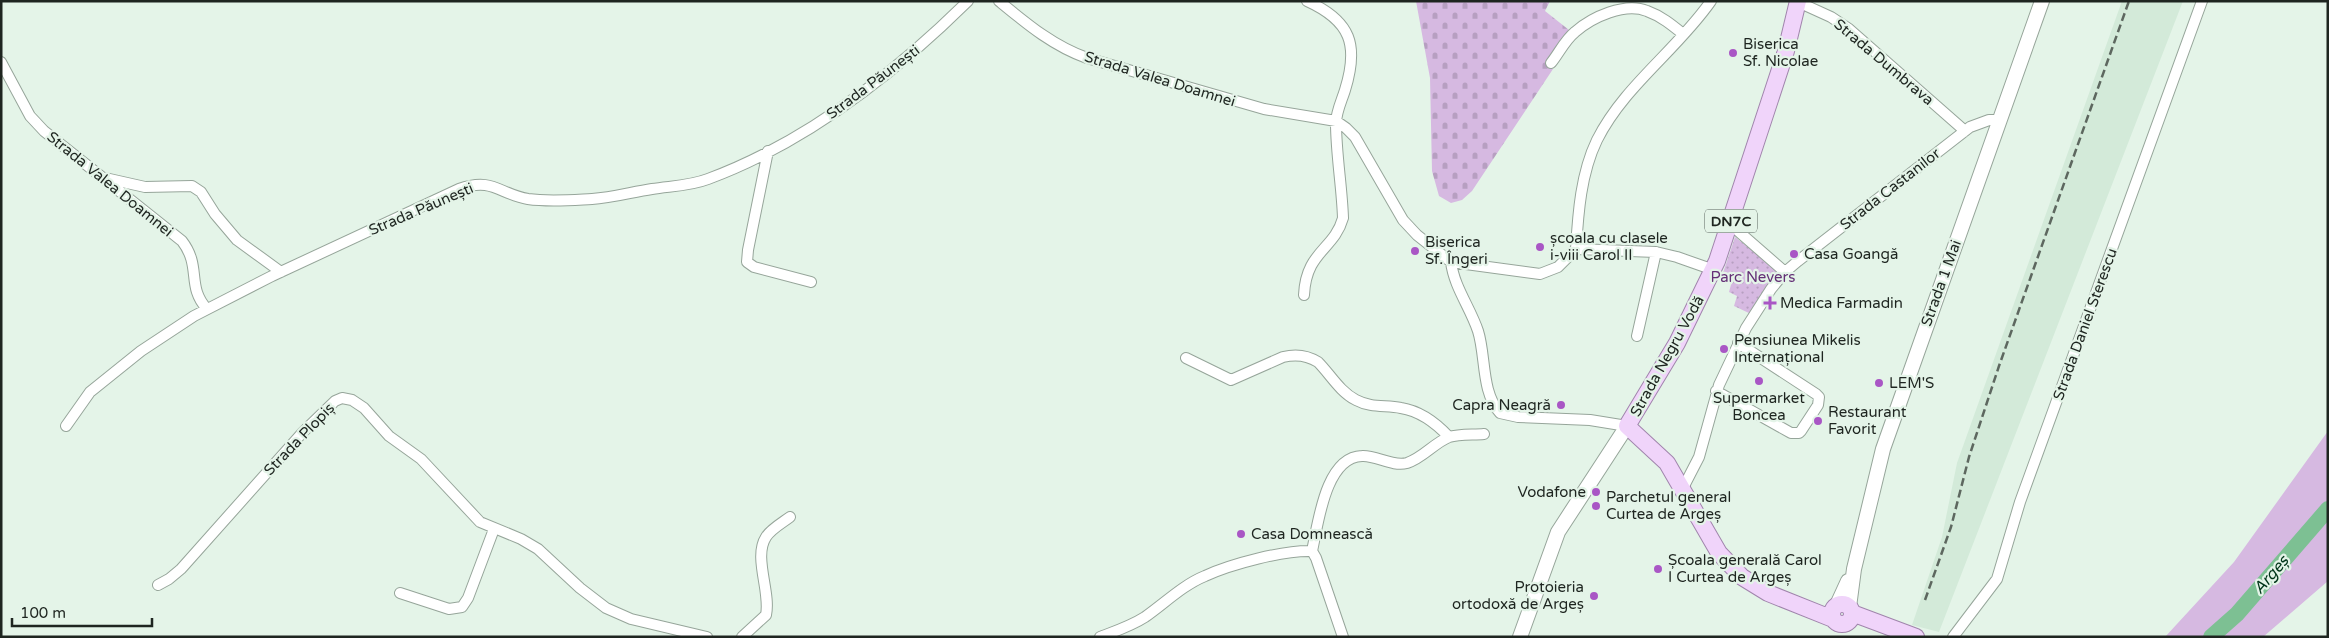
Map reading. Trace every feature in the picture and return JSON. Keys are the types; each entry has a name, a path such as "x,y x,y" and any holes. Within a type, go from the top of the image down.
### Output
{"main road":[{"name":"Strada 1 Mai","path":"1841,619 1877,471 1891,423 2042,1"},
{"name":"Strada Negru Vodă","path":"1520,637 1558,532 1627,426 1677,343 1714,270 1786,51 1798,2"},
{"path":"1627,426 1667,463 1719,553 1730,566 1752,584 1802,606 1841,619 1869,626 1884,626 1916,637"}],"street":[{"name":"Strada Păunești","path":"66,426 90,392 141,351 208,309 281,272 460,190 477,184 490,185 529,199 597,199 706,180 768,151 825,119 932,36 968,1"},
{"name":"Strada Valea Doamnei","path":"999,1 1049,40 1067,51 1264,109 1336,121"},
{"path":"1304,295 1305,277 1310,266 1339,230 1343,218 1336,121 1353,58 1351,44 1344,29 1334,18 1307,1"},
{"path":"1336,121 1355,137 1403,220 1417,235 1451,262 1540,274 1558,267 1576,249 1582,188 1596,141 1607,122 1623,101 1684,34 1711,1"},
{"name":"Strada Daniel Sterescu","path":"1953,637 1997,579 2020,502 2202,1"},
{"name":"Strada Dumbrava","path":"1798,2 1831,17 1849,29 1965,131"},
{"path":"1551,63 1575,32 1594,19 1632,8 1646,10 1657,15 1684,34"},
{"name":"Strada Valea Doamnei","path":"1,62 30,116 44,131 182,242 188,249 194,262 195,288 199,300 208,309"},
{"name":"Strada Castanilor","path":"1683,488 1699,458 1716,392 1738,343 1758,309 1785,272 1965,131 1980,122 2001,120"},
{"path":"768,151 747,262 754,266 811,282"},
{"path":"100,176 145,187 192,186 201,192 215,214 237,240 281,272"},
{"path":"1730,224 1785,272"},
{"path":"1576,249 1656,252 1714,270"},
{"path":"1637,336 1656,252"},
{"path":"1451,262 1456,285 1478,331 1489,389 1494,404 1500,412 1518,417 1583,419 1627,426"},
{"path":"1716,392 1791,433 1799,433 1801,431 1818,405 1816,394 1738,343"},
{"path":"1186,358 1231,380 1283,357 1291,355 1312,358 1323,366 1351,398 1366,404 1400,408 1419,413 1441,429 1449,438"},
{"name":"Strada Plopiș","path":"158,585 181,569 303,432 334,401 342,398 352,400 364,408 389,436 421,459 480,522 508,533 538,549 580,588 606,608 631,619 706,637"},
{"path":"1343,637 1312,551 1332,478 1345,462 1364,456 1400,464 1418,458 1449,438 1484,434"},
{"path":"742,637 766,615 761,552 764,540 771,531 790,517"},
{"path":"400,593 449,609 462,607 468,598 494,529"},
{"path":"1100,637 1128,627 1180,590 1204,576 1281,554 1312,551"}],"shaded area":[{"path":"2122,1 2183,1 1939,632 1912,625 1942,537 1957,463"}],"green space":[{"path":"1416,1 1550,1 1545,11 1569,30 1545,63 1553,69 1472,191 1462,200 1451,203 1439,196 1432,171 1430,78"},
{"name":"Parc Nevers","path":"1735,237 1781,273 1751,314 1734,306 1737,296 1729,292 1732,281 1722,276"},
{"path":"2328,431 2328,581 2263,637 2165,637 2234,562"}],"waterway":[{"name":"Argeș","path":"2211,637 2237,614 2328,509"}],"railway":[{"path":"1925,600 1951,527 1969,457 1999,366 2129,1"}],"place":[{"name":"Biserica Sf. Nicolae","path":"1733,53"},
{"name":"școala cu clasele i-viii Carol II","path":"1540,247"},
{"name":"Biserica Sf. Îngeri","path":"1415,251"},
{"name":"Casa Goangă","path":"1794,254"},
{"name":"Medica Farmadin","path":"1770,303"},
{"name":"Pensiunea Mikelis Internațional","path":"1724,349"},
{"name":"Supermarket Boncea","path":"1759,381"},
{"name":"LEM'S","path":"1879,383"},
{"name":"Capra Neagră","path":"1561,405"},
{"name":"Restaurant Favorit","path":"1818,421"},
{"name":"Vodafone","path":"1596,492"},
{"name":"Parchetul general Curtea de Argeș","path":"1596,506"},
{"name":"Casa Domnească","path":"1241,534"},
{"name":"Școala generală Carol I Curtea de Argeș","path":"1658,569"},
{"name":"Protoieria ortodoxă de Argeș","path":"1594,596"}]}
